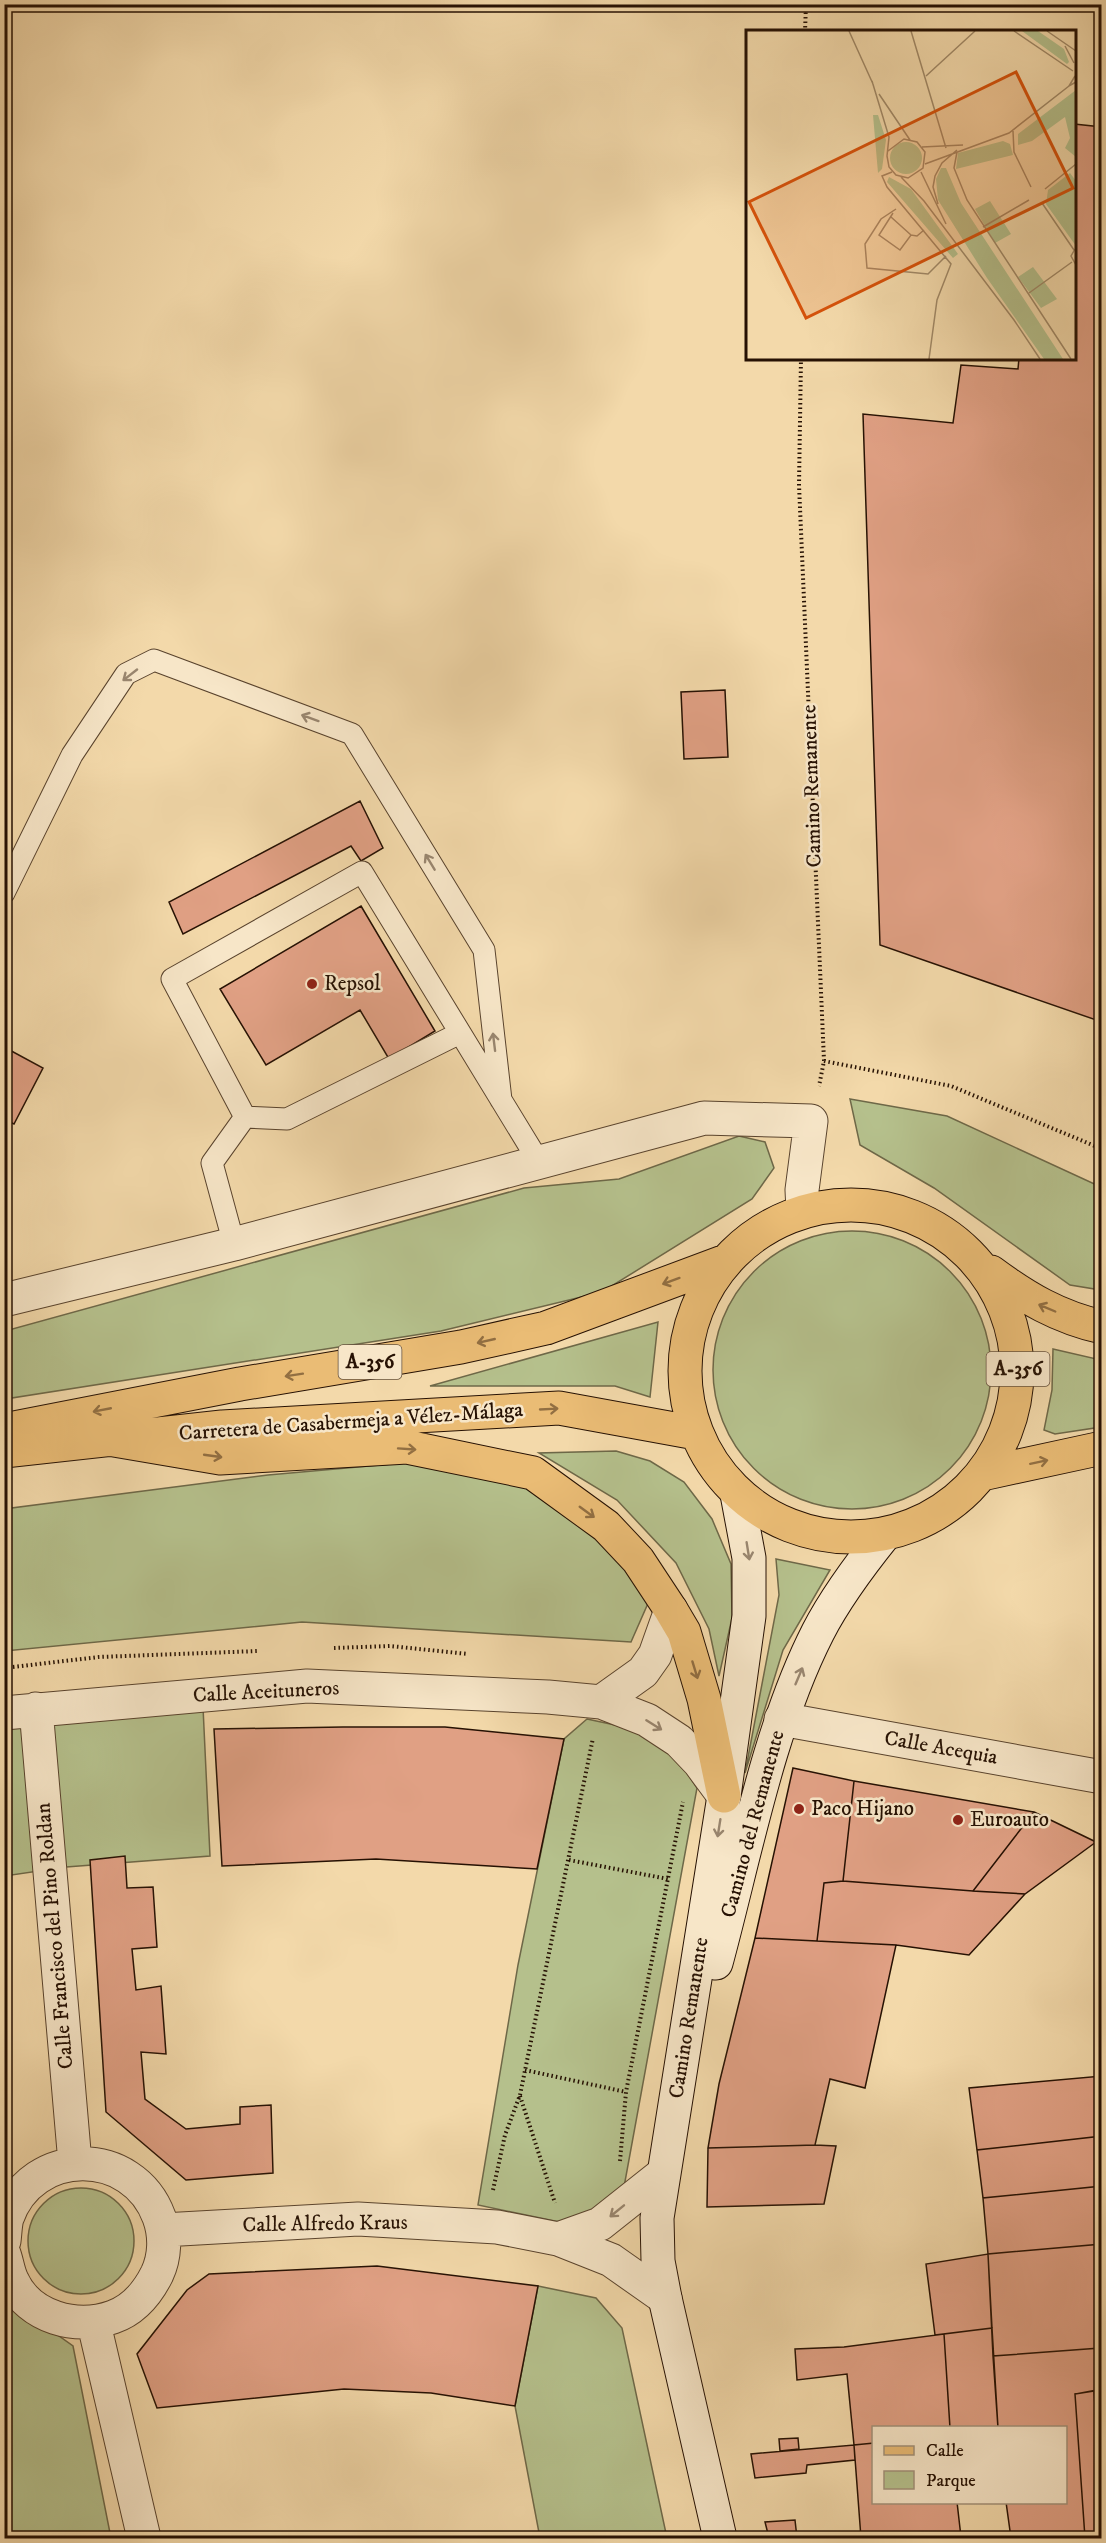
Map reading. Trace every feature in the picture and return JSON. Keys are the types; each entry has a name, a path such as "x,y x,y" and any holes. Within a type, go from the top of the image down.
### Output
{"main road":[{"name":"A-356","path":"980,1264 1008,1313 1018,1368 1009,1425 982,1474 939,1513 885,1534 832,1537 782,1523 737,1494 713,1466 696,1433 684,1373 695,1313 726,1261 761,1230 803,1211 852,1203 900,1211 944,1231 980,1264 1030,1300 1081,1323 1101,1328"},
{"name":"Carretera de Casabermeja a Vélez-Málaga","path":"4,1430 240,1384 461,1347 546,1328 726,1261"},
{"name":"Carretera de Casabermeja a Vélez-Málaga","path":"4,1451 222,1427 559,1408 696,1433"},
{"path":"114,1440 220,1458 407,1448 533,1473 606,1526 638,1560 671,1610 684,1632 704,1699 724,1796"},
{"name":"A-356","path":"982,1474 1101,1448"}],"street":[{"path":"4,1300 234,1244 704,1118 811,1121 802,1190 803,1211"},
{"name":"Camino Remanente","path":"720,2538 665,2298 658,2250 657,2218 724,1796 749,1616 749,1558 737,1494"},
{"name":"Camino del Remanente","path":"671,2136 781,1719 817,1633 837,1599 885,1534"},
{"path":"601,1702 643,1672 655,1655 671,1610"},
{"name":"Calle Aceituneros","path":"20,1711 307,1686 548,1697 601,1702 647,1720 679,1741 699,1762 724,1796"},
{"name":"Calle Francisco del Pino Roldan","path":"20,1711 75,2163"},
{"name":"Calle Acequia","path":"781,1719 1101,1777"},
{"path":"4,2241 7,2219 21,2192 45,2172 75,2163 105,2165 133,2179 153,2202 164,2230 162,2262 148,2291 124,2313 94,2324 62,2321 33,2306 12,2281 4,2254"},
{"path":"557,2223 600,2224 663,2174"},
{"name":"Calle Alfredo Kraus","path":"164,2230 358,2219 497,2227 557,2223 665,2298"},
{"path":"94,2324 144,2538"}],"lane":[{"path":"4,893 72,755 126,674 154,660 352,734 484,950 501,1100"},
{"path":"245,1117 172,979 362,872 539,1162"},
{"path":"245,1117 287,1119 460,1033"},
{"path":"234,1244 212,1163 245,1117"}],"path":[{"path":"784,4 806,11"},
{"path":"806,4 806,30"},
{"name":"Camino Remanente","path":"801,360 800,485 824,1061 811,1121"},
{"path":"824,1061 951,1086 1101,1149"},
{"path":"503,2195 492,2193 505,2135 520,2095 593,1736 605,1738"},
{"path":"619,2171 626,2092 684,1800"},
{"path":"568,1860 668,1879"},
{"path":"525,2070 626,2092"},
{"path":"520,2095 557,2223"},
{"path":"545,2205 557,2223"},
{"path":"557,2223 565,2205"}],"green space":[{"path":"850,1099 947,1116 1101,1187 1101,1290 1070,1285 934,1188 860,1145"},
{"path":"739,1136 765,1142 774,1168 752,1199 602,1292 441,1331 5,1399 5,1331 524,1188 619,1179"},
{"path":"852,1231 879,1234 905,1242 929,1255 950,1272 967,1293 980,1317 988,1343 991,1370 988,1397 980,1423 967,1447 950,1468 929,1485 905,1498 879,1506 852,1509 825,1506 799,1498 775,1485 754,1468 737,1447 724,1423 716,1397 713,1370 716,1343 724,1317 737,1293 754,1272 775,1255 799,1242 825,1234"},
{"path":"658,1322 650,1397 615,1386 430,1386"},
{"path":"1053,1349 1101,1360 1101,1427 1055,1434 1044,1430 1052,1390"},
{"path":"616,1451 650,1461 684,1482 712,1519 731,1564 732,1618 719,1676 709,1629 676,1563 617,1500 539,1453"},
{"path":"414,1462 510,1478 581,1522 627,1568 649,1601 631,1642 302,1622 5,1651 4,1509 268,1475"},
{"path":"776,1559 830,1570 783,1650 745,1773 779,1595"},
{"path":"203,1707 210,1856 66,1867 5,1876 4,1726"},
{"path":"587,1719 643,1731 668,1744 697,1788 624,2187 574,2225 478,2205 518,1965 564,1739"},
{"path":"81,2188 101,2192 119,2203 130,2221 134,2241 130,2261 119,2279 101,2290 81,2294 61,2290 43,2279 32,2261 28,2241 32,2221 43,2203 61,2192"},
{"path":"538,2286 596,2298 622,2328 667,2538 540,2538 515,2406"},
{"path":"4,2297 73,2346 111,2538 5,2538"}],"building":[{"path":"1076,124 1102,127 1102,1022 880,945 863,414 953,423 961,365 1018,369 1019,360 1076,360"},
{"path":"725,690 728,757 684,759 681,692"},
{"path":"360,801 383,848 361,861 351,846 183,934 169,902"},
{"path":"361,906 435,1031 389,1059 360,1010 266,1065 220,989"},
{"path":"4,1047 43,1068 14,1124 4,1119"},
{"path":"445,1727 564,1739 537,1869 376,1859 222,1866 214,1729"},
{"path":"793,1768 854,1781 843,1881 824,1883 817,1941 755,1938"},
{"path":"854,1781 1034,1812 973,1891 843,1881"},
{"path":"1034,1812 1096,1842 1025,1894 973,1891"},
{"path":"125,1856 127,1888 153,1887 157,1947 132,1949 136,1990 161,1986 166,2054 141,2052 145,2099 186,2129 240,2124 240,2107 271,2105 273,2173 186,2180 106,2112 90,1860"},
{"path":"843,1881 1025,1894 969,1955 896,1945 817,1941 824,1883"},
{"path":"755,1938 896,1945 865,2088 830,2079 815,2145 708,2148 719,2084"},
{"path":"1102,2076 1102,2136 977,2150 969,2088"},
{"path":"1102,2136 1102,2186 983,2198 977,2150"},
{"path":"836,2146 824,2204 707,2207 708,2148"},
{"path":"1102,2186 1102,2244 988,2254 983,2198"},
{"path":"1102,2244 1100,2348 993,2356 988,2254"},
{"path":"988,2254 992,2328 935,2335 926,2264"},
{"path":"377,2266 538,2286 515,2406 431,2393 344,2389 157,2408 137,2354 187,2290 209,2274"},
{"path":"992,2328 998,2426 950,2426 944,2334"},
{"path":"944,2334 950,2426 872,2426 872,2443 854,2445 847,2374 797,2380 795,2349 844,2347"},
{"path":"1100,2348 1102,2389 1075,2394 1085,2538 1011,2538 1006,2504 1067,2504 1067,2426 998,2426 993,2356"},
{"path":"1094,2391 1097,2436 1102,2435 1102,2538 1085,2538 1075,2394"},
{"path":"798,2438 799,2449 780,2451 779,2439"},
{"path":"872,2443 872,2504 957,2504 961,2537 861,2538 854,2445"},
{"path":"854,2445 855,2460 807,2465 806,2473 755,2478 751,2454"},
{"path":"795,2520 797,2538 769,2538 765,2522"}],"place":[{"name":"Repsol","path":"312,984"},
{"name":"Paco Hijano","path":"799,1809"},
{"name":"Euroauto","path":"958,1820"}]}
